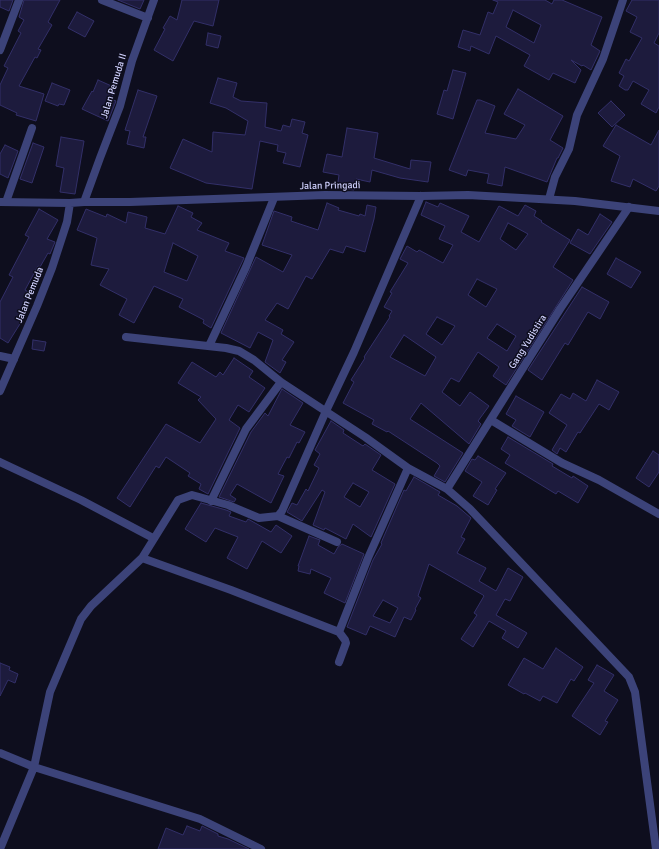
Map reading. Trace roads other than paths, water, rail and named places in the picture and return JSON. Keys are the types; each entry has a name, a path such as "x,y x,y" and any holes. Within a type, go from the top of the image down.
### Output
{"street":[{"path":"0,50 19,0"},
{"path":"102,0 148,18"},
{"name":"Jalan Pemuda II","path":"84,202 120,106 132,60 154,0"},
{"path":"549,199 555,177 569,149 576,115 603,59 623,0"},
{"path":"3,202 32,128"},
{"name":"Jalan Pringadi","path":"3,202 130,202 325,195 468,195 549,199 659,211"},
{"path":"278,516 282,511 376,302 421,196"},
{"path":"209,346 246,267 274,198"},
{"name":"Jalan Pemuda","path":"0,391 37,306 61,243 67,222 70,203"},
{"name":"Gang Yudistira","path":"446,489 560,309 629,207"},
{"path":"126,337 226,348 239,351 254,360 281,382 365,437 408,468 446,489 470,509 628,677 635,692 656,849"},
{"path":"0,356 14,359"},
{"path":"211,501 246,429 281,382"},
{"path":"491,420 562,463 599,480 659,514"},
{"path":"0,462 81,500 154,538"},
{"path":"340,632 368,558 408,468"},
{"path":"0,849 34,767 50,692 81,619 90,606 142,558 178,500 192,495 228,505 260,518 278,516 337,542"},
{"path":"142,558 340,632 346,643 338,662"},
{"path":"0,753 34,767 200,819 259,848"}]}
